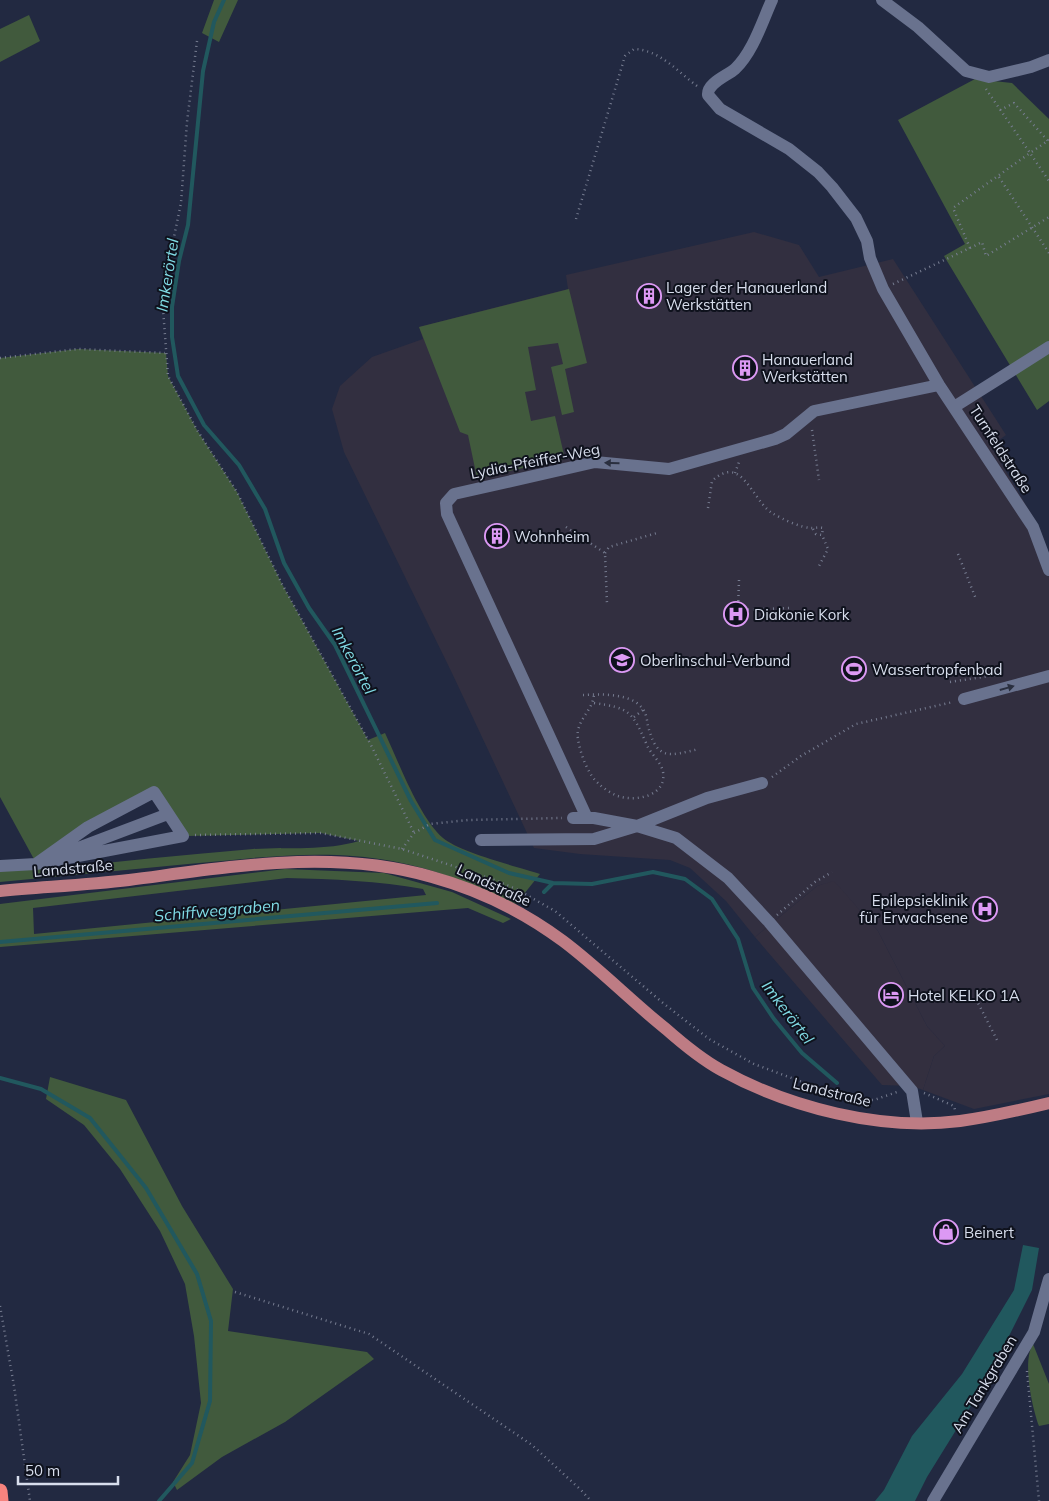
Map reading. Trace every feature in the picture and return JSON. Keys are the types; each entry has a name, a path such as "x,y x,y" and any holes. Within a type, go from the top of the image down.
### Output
{"highway":[{"path":"0,1491 1,1501"}],"main road":[{"name":"Landstraße","path":"0,891 100,883 285,861 358,863 430,876 480,894 539,925 564,942 666,1030 722,1070 795,1101 866,1118 916,1122 960,1121 1049,1103"}],"street":[{"path":"708,91 742,60 752,45 772,0"},
{"path":"882,0 918,27 966,71 989,77 1031,67 1049,60"},
{"name":"Turnfeldstraße","path":"708,91 711,101 720,110 789,149 832,187 856,218 867,241 870,258 880,284 902,318 918,351 939,385 1032,527 1049,570"},
{"path":"954,407 1049,347"},
{"name":"Lydia-Pfeiffer-Weg","path":"587,818 447,514 446,503 451,496 595,462 617,462 660,470 692,463 786,434 811,416 814,411 939,385"},
{"path":"964,699 1049,676"},
{"path":"481,840 594,839 637,826 683,806 762,783"},
{"path":"0,866 36,864 183,836 154,792 88,827 36,864"},
{"path":"36,864 168,814"},
{"path":"573,818 587,818 637,826 676,838 728,878 769,922 915,1091 916,1122"},
{"name":"Am Tankgraben","path":"933,1501 1034,1332 1049,1279"}],"path":[{"path":"197,41 187,122 181,203 162,295 168,376 196,430 237,492 282,584 372,747 414,833"},
{"path":"576,219 625,56 634,49 646,49 657,54 690,81 708,91"},
{"path":"979,75 984,87 1049,181"},
{"path":"970,248 953,208 1049,141 1014,103 1000,110"},
{"path":"999,177 1049,253"},
{"path":"880,284 982,242 986,256 1049,216"},
{"path":"0,358 78,349 166,353"},
{"path":"811,416 819,480"},
{"path":"708,508 712,481 729,472 742,475 757,499 770,512 813,528 823,528 822,535 828,550 819,566"},
{"path":"566,527 604,552"},
{"path":"813,528 816,534 822,535"},
{"path":"608,604 604,552 609,547 657,533"},
{"path":"958,554 976,598"},
{"path":"739,580 738,610 790,608"},
{"path":"950,682 1006,673"},
{"path":"583,694 631,700 643,710 654,746 662,753 674,755 699,749"},
{"path":"594,694 594,703 582,717 578,726 578,738 582,754 598,784 618,796 646,797 655,794 662,784 663,771 659,762 650,752 634,717 619,708 594,703"},
{"path":"762,783 801,756 856,724 964,699"},
{"path":"634,717 643,710"},
{"path":"402,849 414,833 430,824 468,820 573,818"},
{"path":"183,836 321,833 402,849 492,879 516,889 555,911 663,1003 709,1039 754,1064 840,1096 860,1100 874,1100 901,1090 915,1091 954,1106 960,1121"},
{"path":"769,922 815,882 832,872"},
{"path":"976,999 997,1040"},
{"path":"235,1292 369,1334 532,1445 582,1490 591,1501"},
{"path":"0,1306 14,1386 30,1501"},
{"path":"1020,1356 1026,1363 1039,1501"}],"shaded area":[{"path":"214,0 238,0 219,42 202,33"},
{"path":"29,15 40,41 0,62 0,29"},
{"path":"975,79 1012,83 1049,119 1049,401 1037,410 944,256 965,244 898,120"},
{"name":"Diakonie Kork","path":"754,232 799,245 819,277 893,259 1006,435 991,446 1036,522 1049,555 1049,1094 974,1109 923,1090 934,1056 945,1046 927,1026 878,931 834,881 817,886 755,937 726,901 690,868 670,860 580,854 534,848 452,673 344,452 332,409 340,386 372,357 423,339 419,327 568,289 566,275"},
{"path":"569,289 587,363 565,369 574,412 562,415 551,367 563,364 558,343 528,347 536,390 525,392 531,421 555,416 565,459 477,478 468,435 460,432 419,327"},
{"path":"78,349 166,353 168,376 197,430 237,492 282,584 368,740 385,733 418,803 434,829 443,838 475,854 540,874 516,904 440,873 408,864 341,855 264,857 0,882 0,865 35,861 0,797 0,358","holes":["156,796 187,836 321,833 359,841 333,846 253,849 41,870 36,862"]},
{"path":"285,869 384,873 452,892 511,919 503,923 468,908 0,947 0,904","holes":["287,878 355,881 406,886 423,889 426,895 34,934 33,908"]},
{"path":"834,880 878,931 927,1026 945,1046 934,1056 923,1090 912,1086 882,1085 755,937 817,886"},
{"path":"50,1077 126,1100 182,1206 233,1289 228,1331 367,1352 374,1359 285,1422 222,1457 177,1490 173,1482 190,1455 201,1403 194,1336 185,1284 160,1231 120,1169 84,1125 46,1099"},
{"path":"1023,1245 1039,1248 1032,1290 987,1380 927,1477 915,1501 875,1501 884,1490 912,1436 962,1374 1014,1290"},
{"path":"1033,1344 1049,1384 1049,1424 1039,1426 1031,1396 1028,1372 1028,1361"}],"waterway":[{"name":"Imkerörtel","path":"224,0 214,22 203,71 188,225 179,261 172,307 172,337 178,376 204,425 239,465 265,509 284,563 309,608 335,645 411,801 435,840 509,873 553,883 592,884 653,872 685,879 712,899 738,939 753,988 774,1019 802,1053 837,1083"},
{"path":"544,892 553,883"},
{"name":"Schiffweggraben","path":"0,942 437,903"},
{"path":"0,1078 41,1089 90,1118 146,1188 197,1274 211,1321 210,1401 192,1463 159,1501"}],"place":[{"name":"Lager der Hanauerland Werkstätten","path":"649,296"},
{"name":"Hanauerland Werkstätten","path":"745,368"},
{"name":"Wohnheim","path":"497,536"},
{"name":"Diakonie Kork","path":"736,614"},
{"name":"Oberlinschul-Verbund","path":"622,660"},
{"name":"Wassertropfenbad","path":"854,669"},
{"name":"Epilepsieklinik für Erwachsene","path":"985,909"},
{"name":"Hotel KELKO 1A","path":"891,995"},
{"name":"Beinert","path":"946,1232"}]}
